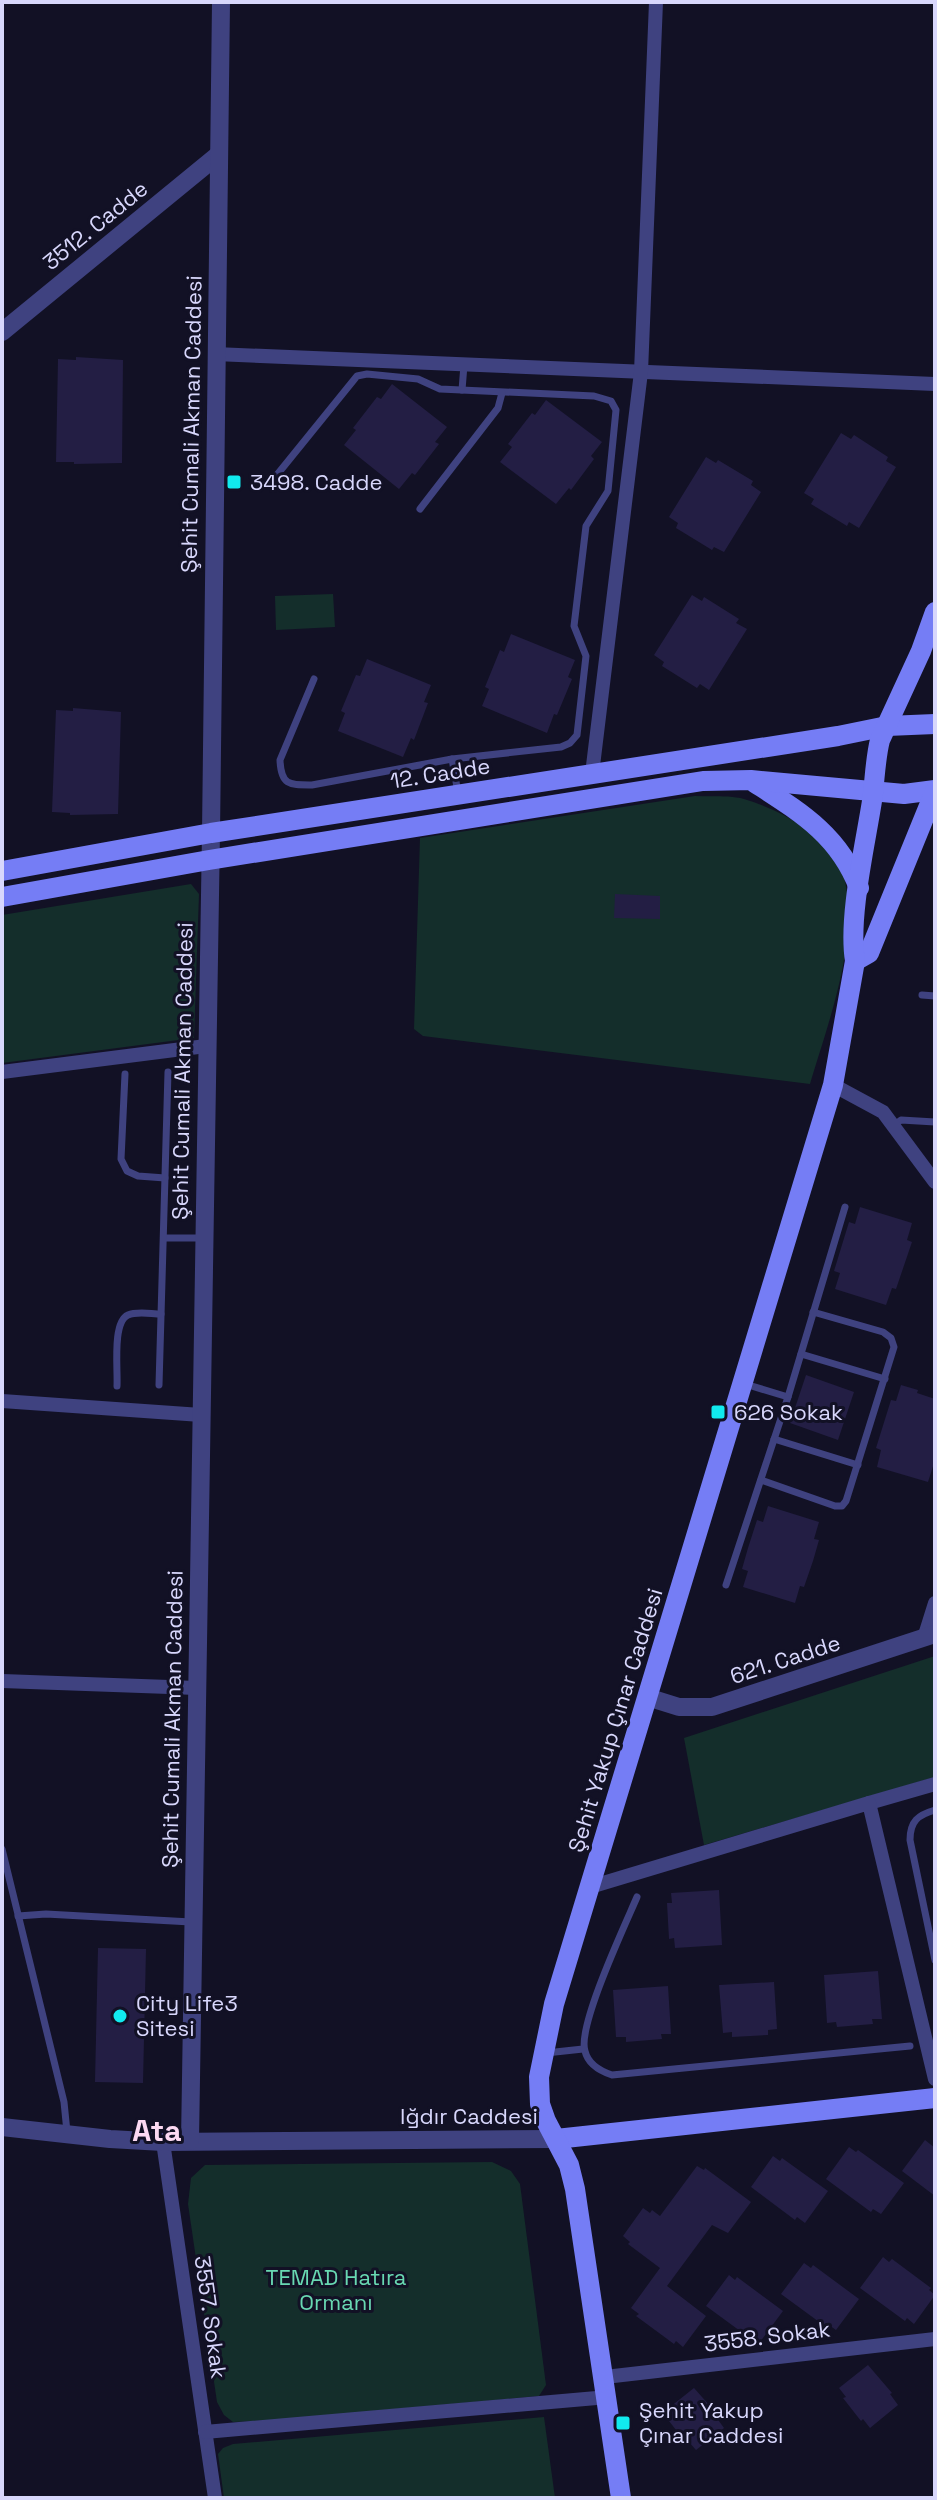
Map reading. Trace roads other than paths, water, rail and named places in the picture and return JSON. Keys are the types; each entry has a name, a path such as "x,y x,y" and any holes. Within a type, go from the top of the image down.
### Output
{"main road":[{"name":"Şehit Yakup Çınar Caddesi","path":"621,2498 575,2189 569,2165 540,2104 539,2077 554,2004 833,1085 855,961 853,946 859,889 877,752 935,612"},
{"name":"12. Cadde","path":"2,871 211,833 887,726 935,724"},
{"path":"751,780 811,820 829,837 844,858 859,889"},
{"path":"2,897 209,860 703,781 751,780 904,794 935,790 869,953 855,961"},
{"name":"Iğdır Caddesi","path":"556,2139 935,2098"}],"street":[{"name":"Şehit Cumali Akman Caddesi","path":"190,2141 221,2"},
{"path":"592,774 641,372 656,2"},
{"name":"3512. Cadde","path":"2,332 218,155"},
{"path":"215,354 935,384"},
{"path":"2,1072 206,1046"},
{"path":"833,1085 883,1112 935,1182"},
{"path":"2,1401 201,1415"},
{"path":"929,1636 935,1603"},
{"name":"621. Cadde","path":"647,1697 679,1707 712,1707 929,1636"},
{"path":"2,1681 197,1688"},
{"path":"590,1887 935,1784"},
{"path":"869,1803 935,2079"},
{"name":"Iğdır Caddesi","path":"2,2127 163,2142 556,2139"},
{"name":"3557. Sokak","path":"163,2142 215,2498"},
{"name":"3558. Sokak","path":"605,2377 935,2339"},
{"path":"205,2432 608,2397"}],"lane":[{"path":"462,390 464,364"},
{"path":"276,476 357,376 367,374 418,379 440,389 594,396 611,401 616,410 608,491 586,526 574,626 586,656 577,735 570,743 561,747 452,759 312,785 293,785 284,780 280,760 314,679"},
{"path":"420,509 498,408 502,393"},
{"path":"452,759 458,795"},
{"path":"922,995 935,996"},
{"path":"159,1385 168,1072"},
{"path":"125,1074 121,1159 127,1171 138,1176 165,1178"},
{"path":"894,1125 901,1120 935,1122"},
{"path":"726,1585 788,1397 845,1207"},
{"path":"164,1238 203,1238"},
{"path":"761,1480 842,1506 885,1379 894,1347 891,1338 883,1332 813,1312"},
{"path":"117,1386 118,1331 122,1319 129,1315 161,1314"},
{"path":"801,1354 885,1379"},
{"path":"743,1383 788,1397"},
{"path":"774,1439 858,1465"},
{"path":"935,1810 916,1818 910,1828 935,1960"},
{"path":"2,1849 64,2102 67,2134"},
{"path":"637,1897 592,2007 583,2049 589,2061 601,2071 612,2075 910,2046"},
{"path":"18,1916 46,1914 194,1922"},
{"path":"544,2053 583,2049"}],"place":[{"name":"3498. Cadde","path":"234,482"},
{"name":"626 Sokak","path":"718,1412"},
{"name":"City Life3 Sitesi","path":"120,2016"},
{"name":"Şehit Yakup Çınar Caddesi","path":"623,2423"}],"district":[{"name":"Ata","path":"157,2131"}],"park label":[{"name":"TEMAD Hatıra Ormanı","path":"336,2290"}]}
